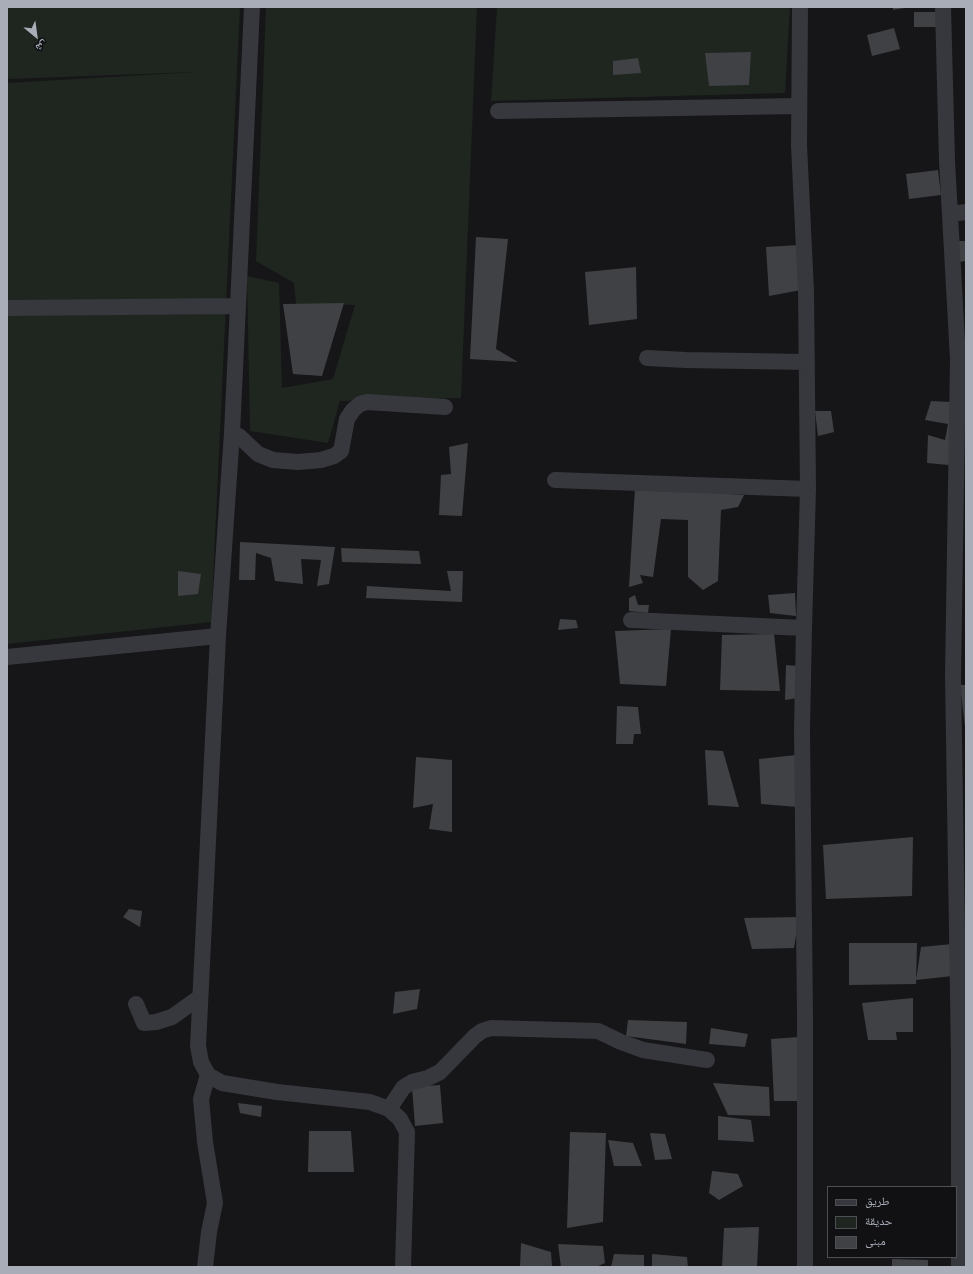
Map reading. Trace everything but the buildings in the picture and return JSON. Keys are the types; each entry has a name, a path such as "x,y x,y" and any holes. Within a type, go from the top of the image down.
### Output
{"street":[{"path":"252,7 232,433 218,636 198,1046 201,1062 208,1075 222,1083 277,1092 370,1102 389,1109 400,1119 407,1132 403,1267"},
{"path":"800,7 799,145 806,291 808,489 802,730 805,1018 805,1267"},
{"path":"943,7 947,161 962,359 959,675 959,1267"},
{"path":"498,111 799,106"},
{"path":"950,214 966,212"},
{"path":"7,308 237,306"},
{"path":"647,358 807,362"},
{"path":"232,433 239,436 258,454 273,460 298,462 320,460 334,456 341,451 347,419 353,410 360,404 367,402 445,407"},
{"path":"554,480 808,489"},
{"path":"631,620 804,628"},
{"path":"7,658 218,636"},
{"path":"136,1004 144,1023 156,1022 172,1017 200,997"},
{"path":"389,1109 403,1088 412,1082 428,1078 440,1072 475,1036 491,1028 598,1031 620,1042 643,1050 707,1060"},
{"path":"205,1267 216,1203 205,1142 201,1099 208,1075"}],"green space":[{"path":"7,7 240,7 211,622 7,644 7,83 196,72 7,79"},
{"path":"266,7 477,7 461,398 340,401 328,443 250,431 247,276 279,283 282,388 333,379 355,305 296,304 294,283 256,261"},
{"path":"497,7 790,7 785,93 491,101"}]}
